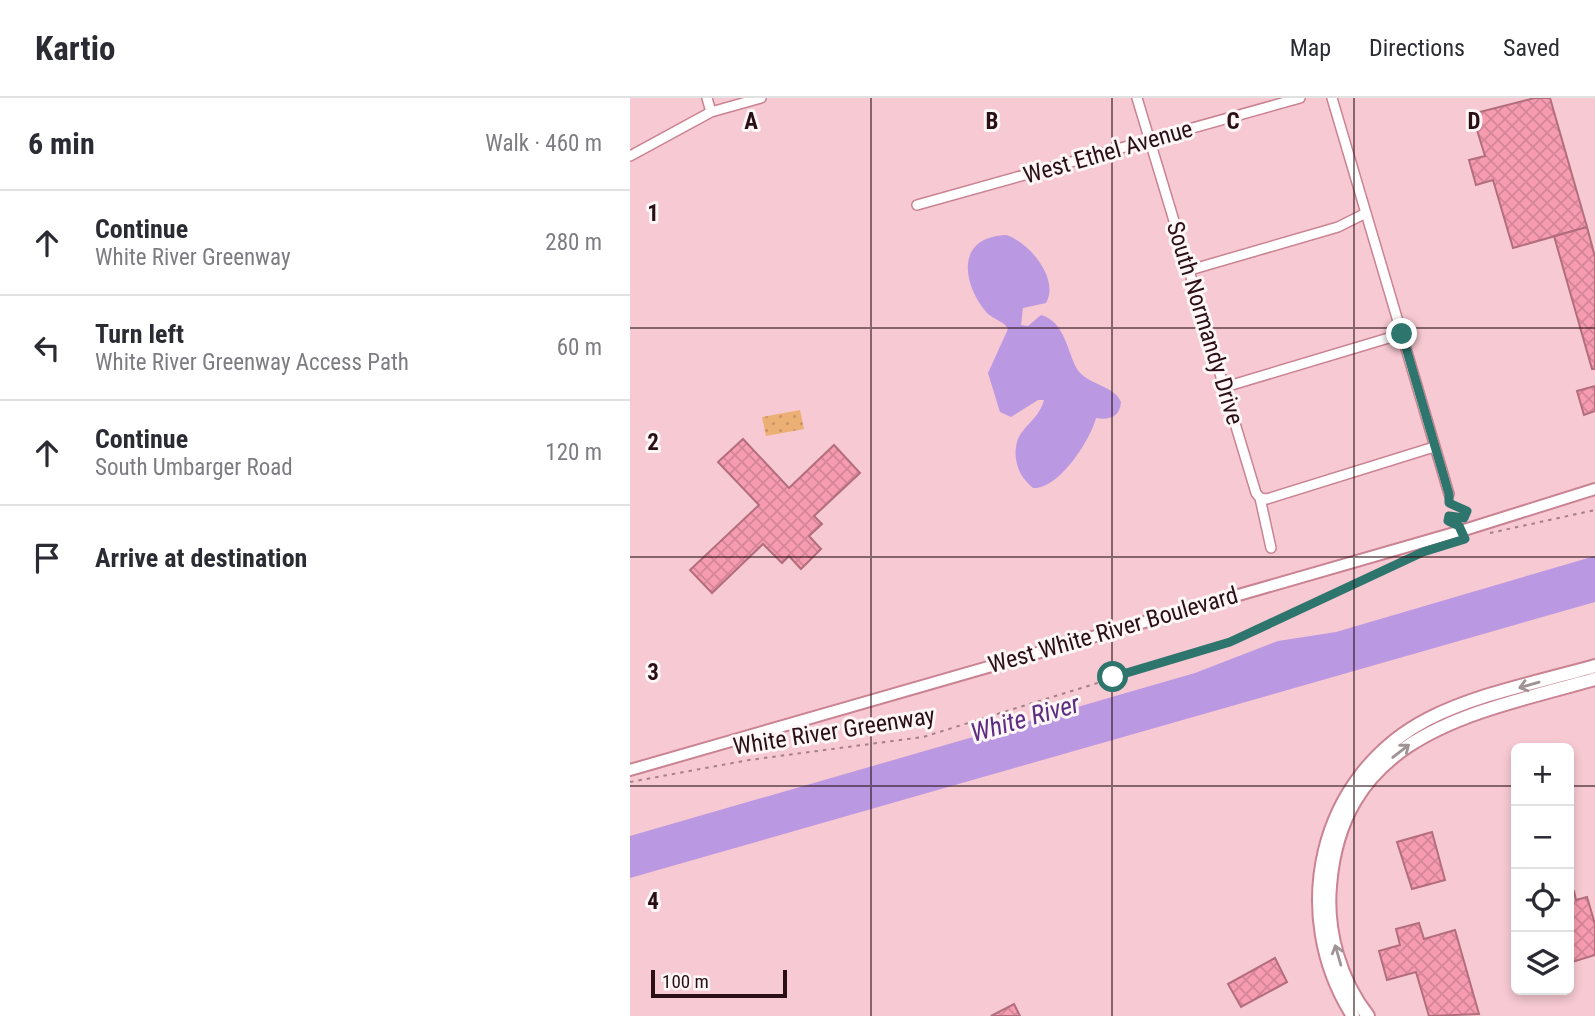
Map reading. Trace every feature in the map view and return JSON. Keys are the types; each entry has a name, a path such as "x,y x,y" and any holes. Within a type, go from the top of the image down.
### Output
{"main road":[{"path":"1353,1016 1327,962 1317,895 1326,841 1350,788 1385,748 1428,719 1453,708 1595,667"},
{"path":"1368,1016 1354,996 1338,959 1329,895 1335,853 1349,812 1360,794 1385,764 1434,729 1457,718 1595,679"}],"street":[{"path":"707,98 711,112"},
{"path":"630,156 711,112 761,98"},
{"name":"South Normandy Drive","path":"1137,98 1260,498 1271,548"},
{"name":"West Ethel Avenue","path":"917,205 1300,98"},
{"path":"1332,98 1449,494"},
{"path":"1190,270 1338,227 1366,213"},
{"path":"1225,387 1402,334"},
{"path":"1260,498 1267,499 1434,447"},
{"name":"West White River Boulevard","path":"630,770 1461,531 1595,489"}],"path":[{"path":"1449,494 1449,503 1467,511 1464,518 1449,516 1448,521 1459,526 1461,531"},
{"path":"1484,535 1595,510"},
{"name":"White River Greenway","path":"630,782 749,760 923,737 1230,642 1423,552"}],"shaded area":[{"path":"1006,235 1032,253 1046,273 1049,283 1046,303 1023,308 1021,325 1028,326 1041,315 1049,319 1060,330 1081,374 1113,392 1121,402 1113,417 1096,418 1087,439 1072,462 1043,487 1033,488 1024,478 1016,459 1016,448 1021,433 1041,409 1044,400 1038,400 1011,417 1000,412 988,373 1008,329 987,313 972,289 969,276 971,253 978,244"},
{"path":"800,410 804,429 766,436 762,417"},
{"path":"1595,556 1595,602 630,878 630,836 1195,673 1278,641 1336,632"}],"building":[{"path":"1535,98 1550,98 1587,227 1513,248 1493,180 1476,185 1469,160 1485,156 1472,114"},
{"path":"1587,227 1595,257 1595,369 1592,369 1554,236"},
{"path":"1595,386 1595,411 1584,415 1577,391"},
{"path":"743,439 789,488 834,445 860,473 814,516 822,524 809,536 821,549 801,569 789,556 782,563 763,544 712,593 690,570 759,505 718,462"},
{"path":"1432,832 1445,880 1412,889 1397,842"},
{"path":"1574,891 1576,900 1587,897 1595,924 1595,955 1574,961"},
{"path":"1419,923 1424,939 1455,930 1479,1014 1429,1016 1416,972 1387,980 1379,951 1400,945 1396,929"},
{"path":"1275,958 1287,982 1241,1007 1228,984"},
{"path":"1014,1004 1020,1016 991,1016"}],"route":[{"path":"1113,677 1230,642 1268,627 1423,552 1465,539 1459,526 1448,521 1449,516 1464,518 1467,511 1449,503 1449,494 1402,334"}],"water label":[{"name":"White River","path":"1025,718"}]}
